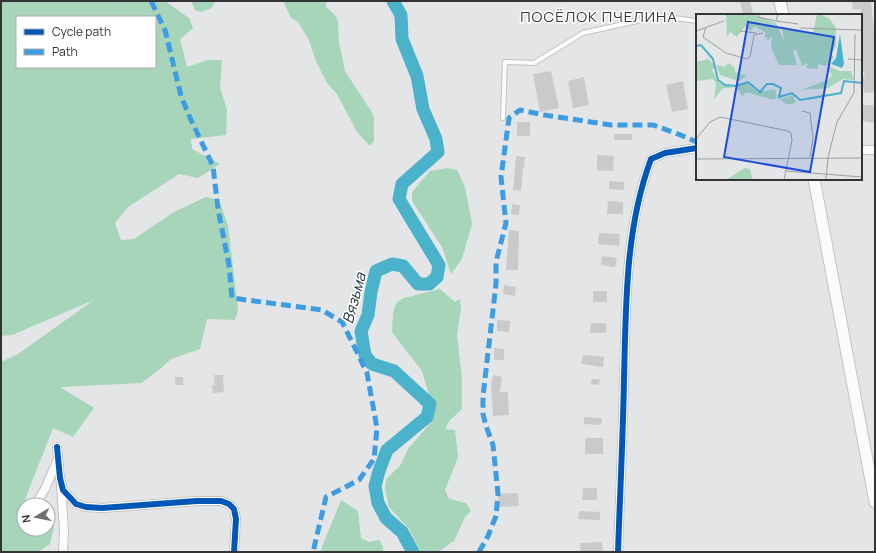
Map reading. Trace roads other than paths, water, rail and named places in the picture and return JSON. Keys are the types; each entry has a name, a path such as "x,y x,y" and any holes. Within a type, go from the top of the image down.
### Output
{"main road":[{"path":"780,1 781,14"},
{"path":"814,180 875,502"}],"street":[{"path":"618,552 626,291 632,234 642,182 651,159 665,152 696,148"},
{"path":"862,150 875,150"},
{"path":"57,447 64,529 63,552"},
{"path":"40,497 58,460"},
{"path":"60,478 63,490 70,498 76,504 86,507 102,508 197,501 221,501 229,504 234,509 236,519 234,552"}],"lane":[{"path":"503,118 505,62 534,63 583,33 659,16 696,21"}],"waterway":[{"name":"Вязьма","path":"393,1 401,15 402,39 417,76 423,109 436,139 438,152 402,184 399,199 439,265 437,277 429,284 418,284 403,266 392,264 376,271 368,315 361,331 365,355 372,364 394,371 430,404 427,417 387,450 375,486 378,503 386,518 402,532 413,552"}],"district":[{"name":"ПОСЁЛОК ПЧЕЛИНА","path":"599,16"}]}
